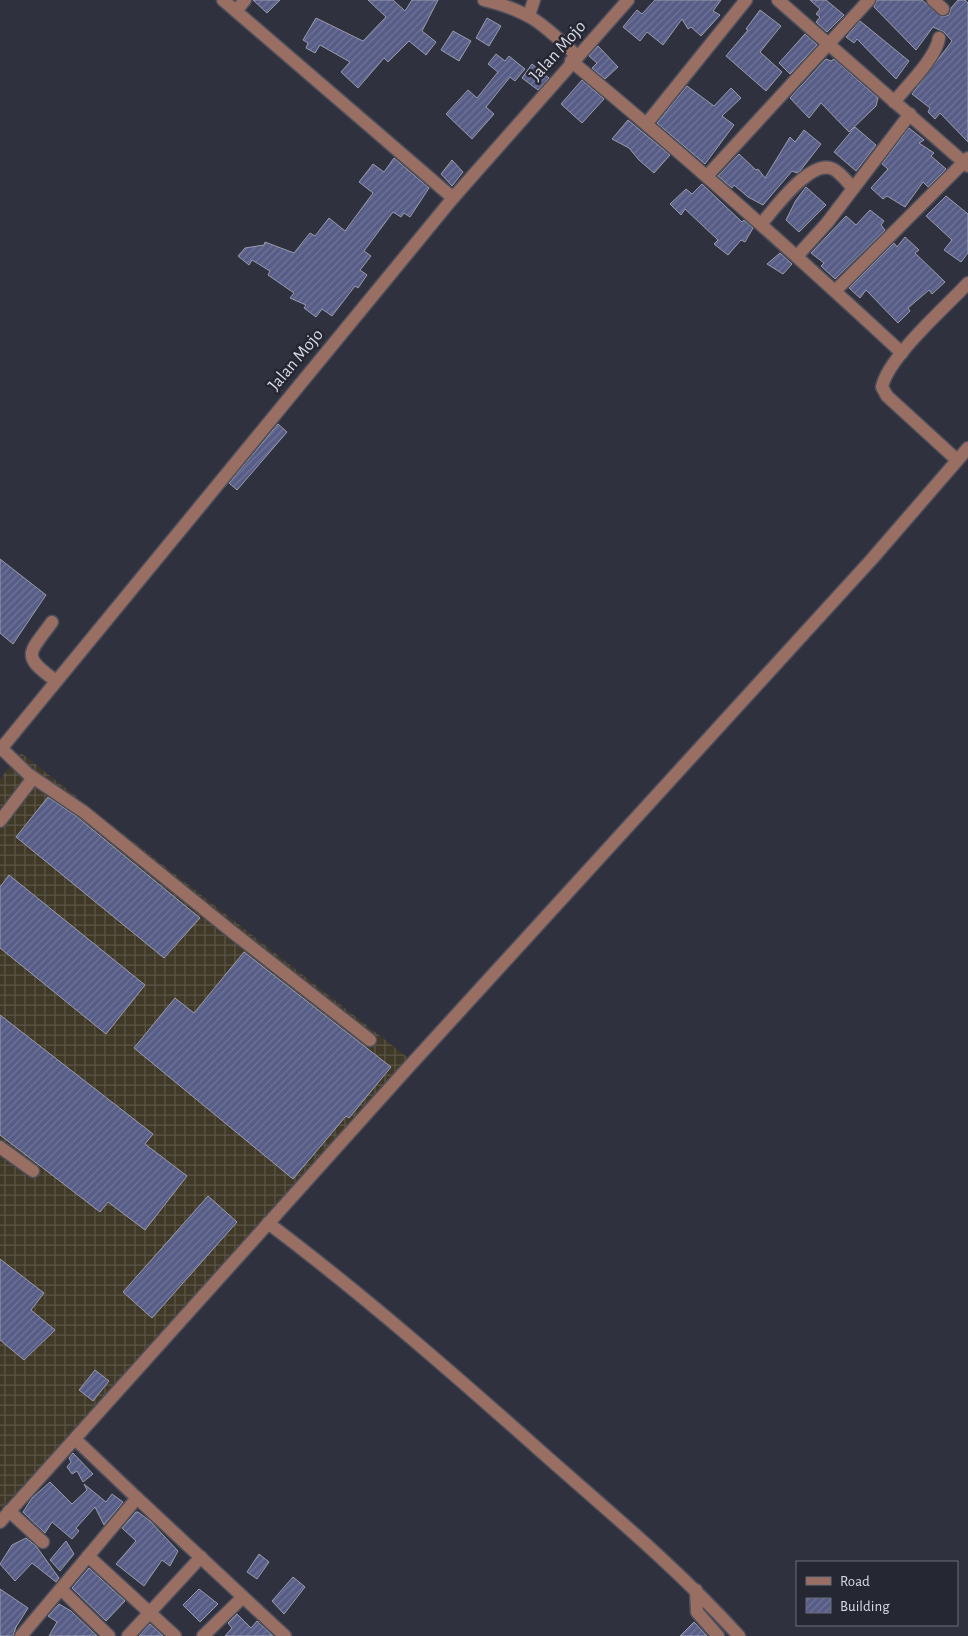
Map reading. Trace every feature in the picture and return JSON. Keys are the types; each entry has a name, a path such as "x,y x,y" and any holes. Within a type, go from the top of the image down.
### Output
{"street":[{"path":"223,0 453,198"},
{"path":"236,11 245,0"},
{"path":"484,0 529,14 574,58 798,255 902,353"},
{"path":"529,14 534,0"},
{"name":"Jalan Mojo","path":"0,749 453,198 574,58 628,0"},
{"path":"647,123 746,0"},
{"path":"778,0 894,102 967,162 835,291"},
{"path":"706,176 869,0"},
{"path":"933,0 943,9"},
{"path":"894,102 938,46 939,38"},
{"path":"798,255 827,223 910,114"},
{"path":"762,224 793,187 823,168 834,170 853,188"},
{"path":"0,1522 741,700 872,559 965,453 884,392 882,386 884,378 902,353 968,283"},
{"path":"52,622 31,651 31,658 34,664 56,681"},
{"path":"0,749 33,778 84,812 370,1040"},
{"path":"0,821 33,778"},
{"path":"0,1147 33,1171"},
{"path":"268,1224 324,1265 442,1364 674,1568 740,1636"},
{"path":"74,1439 201,1557 281,1635"},
{"path":"21,1636 137,1498"},
{"path":"10,1511 42,1542"},
{"path":"88,1556 175,1636"},
{"path":"128,1636 201,1557"},
{"path":"60,1589 109,1636"},
{"path":"696,1590 697,1612 718,1636"},
{"path":"203,1636 243,1597"}],"shaded area":[{"path":"21,753 412,1061 74,1439 0,1509 0,779"}],"building":[{"path":"253,0 280,0 267,13"},
{"path":"368,0 393,0 405,11 412,0 438,0 422,31 436,42 426,55 409,41 388,62 384,58 358,88 341,72 350,62 320,45 315,53 306,48 308,43 303,40 316,18 363,41 386,17"},
{"path":"655,0 721,0 713,11 720,15 701,36 691,27 688,29 682,19 663,45 647,32 640,41 623,27 637,10 642,14"},
{"path":"810,0 826,0 844,15 827,32 816,22 820,17 816,14 820,9"},
{"path":"877,0 922,0 942,17 949,15 951,8 958,0 965,0 968,3 968,142 940,113 935,119 928,112 930,108 912,94 952,41 944,32 933,27 916,50 874,7"},
{"path":"760,10 781,26 760,52 782,72 766,91 726,56 748,30 746,29"},
{"path":"487,18 501,26 489,46 476,38"},
{"path":"860,21 909,61 896,79 857,39 854,43 846,37"},
{"path":"453,31 471,41 459,61 441,50"},
{"path":"805,34 817,45 790,74 779,63"},
{"path":"598,46 618,67 605,79 592,68 597,63 589,56"},
{"path":"496,54 505,61 509,56 525,69 515,81 510,77 486,107 494,114 472,139 446,114 468,90 477,98 498,72 488,64"},
{"path":"826,59 831,61 834,59 878,98 876,106 849,132 821,103 809,118 790,98"},
{"path":"532,64 549,78 538,90 522,78"},
{"path":"582,80 604,99 582,123 561,104"},
{"path":"687,86 714,106 731,88 741,98 722,116 734,125 705,164 657,123"},
{"path":"628,120 670,155 654,173 629,148 612,139"},
{"path":"855,127 876,145 856,171 834,152"},
{"path":"909,128 924,140 919,143 934,153 931,156 946,169 928,187 923,182 905,207 887,196 883,199 871,188 888,169 882,164"},
{"path":"804,130 821,144 800,171 797,173 792,171 763,205 748,197 734,185 732,188 718,176 739,154 756,170 758,169 765,178 790,137 795,142"},
{"path":"394,158 429,188 410,217 404,213 401,217 393,212 364,251 371,256 360,270 367,275 358,288 355,286 332,316 322,309 316,317 304,308 306,305 290,298 294,293 268,275 270,271 252,260 249,265 238,256 245,248 264,245 265,242 294,253 310,233 315,236 329,218 345,231 373,193 359,182 373,164 384,172"},
{"path":"452,160 463,172 452,186 441,174"},
{"path":"702,184 742,222 744,220 753,228 745,242 741,240 728,255 714,244 718,240 685,209 681,215 670,204 686,189 692,194"},
{"path":"806,187 826,205 799,232 786,220 796,200"},
{"path":"946,196 968,214 968,253 961,262 944,250 952,240 926,216"},
{"path":"870,210 884,221 881,225 885,230 835,279 821,266 824,263 811,253 846,216 856,225"},
{"path":"905,237 919,250 915,253 945,282 932,294 929,290 908,308 910,311 898,323 866,290 860,298 849,288 894,243 897,247"},
{"path":"780,253 792,264 783,274 767,264"},
{"path":"278,424 287,432 237,490 229,483"},
{"path":"0,559 46,595 13,644 0,633"},
{"path":"48,797 76,816 200,918 164,958 16,837"},
{"path":"9,875 145,985 106,1034 0,948 0,887"},
{"path":"244,952 391,1067 349,1118 346,1116 293,1179 134,1048 175,998 194,1013"},
{"path":"0,1015 153,1134 145,1144 187,1176 145,1230 108,1202 100,1212 0,1135"},
{"path":"208,1196 237,1222 152,1318 123,1292"},
{"path":"0,1259 44,1293 31,1310 55,1330 24,1360 0,1340"},
{"path":"95,1370 109,1381 93,1401 79,1390"},
{"path":"73,1453 93,1474 83,1482 77,1471 72,1474 67,1467 71,1462 69,1458"},
{"path":"50,1482 72,1504 87,1490 84,1484 106,1502 112,1494 123,1502 104,1525 95,1507 76,1528 79,1531 72,1539 52,1522 45,1533 23,1512 32,1498"},
{"path":"136,1512 150,1521 178,1551 170,1566 162,1560 144,1586 116,1564 136,1541 122,1528"},
{"path":"26,1538 36,1546 59,1578 56,1582 32,1563 15,1581 0,1564 12,1545"},
{"path":"66,1541 74,1554 60,1571 50,1560"},
{"path":"259,1554 269,1562 257,1579 247,1572"},
{"path":"89,1568 125,1601 106,1621 72,1588"},
{"path":"293,1577 305,1587 284,1614 272,1601"},
{"path":"0,1589 28,1608 16,1627 13,1636 0,1636"},
{"path":"199,1589 218,1604 200,1622 183,1605"},
{"path":"59,1604 71,1611 97,1636 49,1636 57,1622 48,1616"},
{"path":"237,1614 251,1628 257,1621 273,1636 225,1636 232,1628 228,1623"},
{"path":"694,1622 707,1636 680,1636"},
{"path":"150,1624 163,1636 139,1636"}]}
